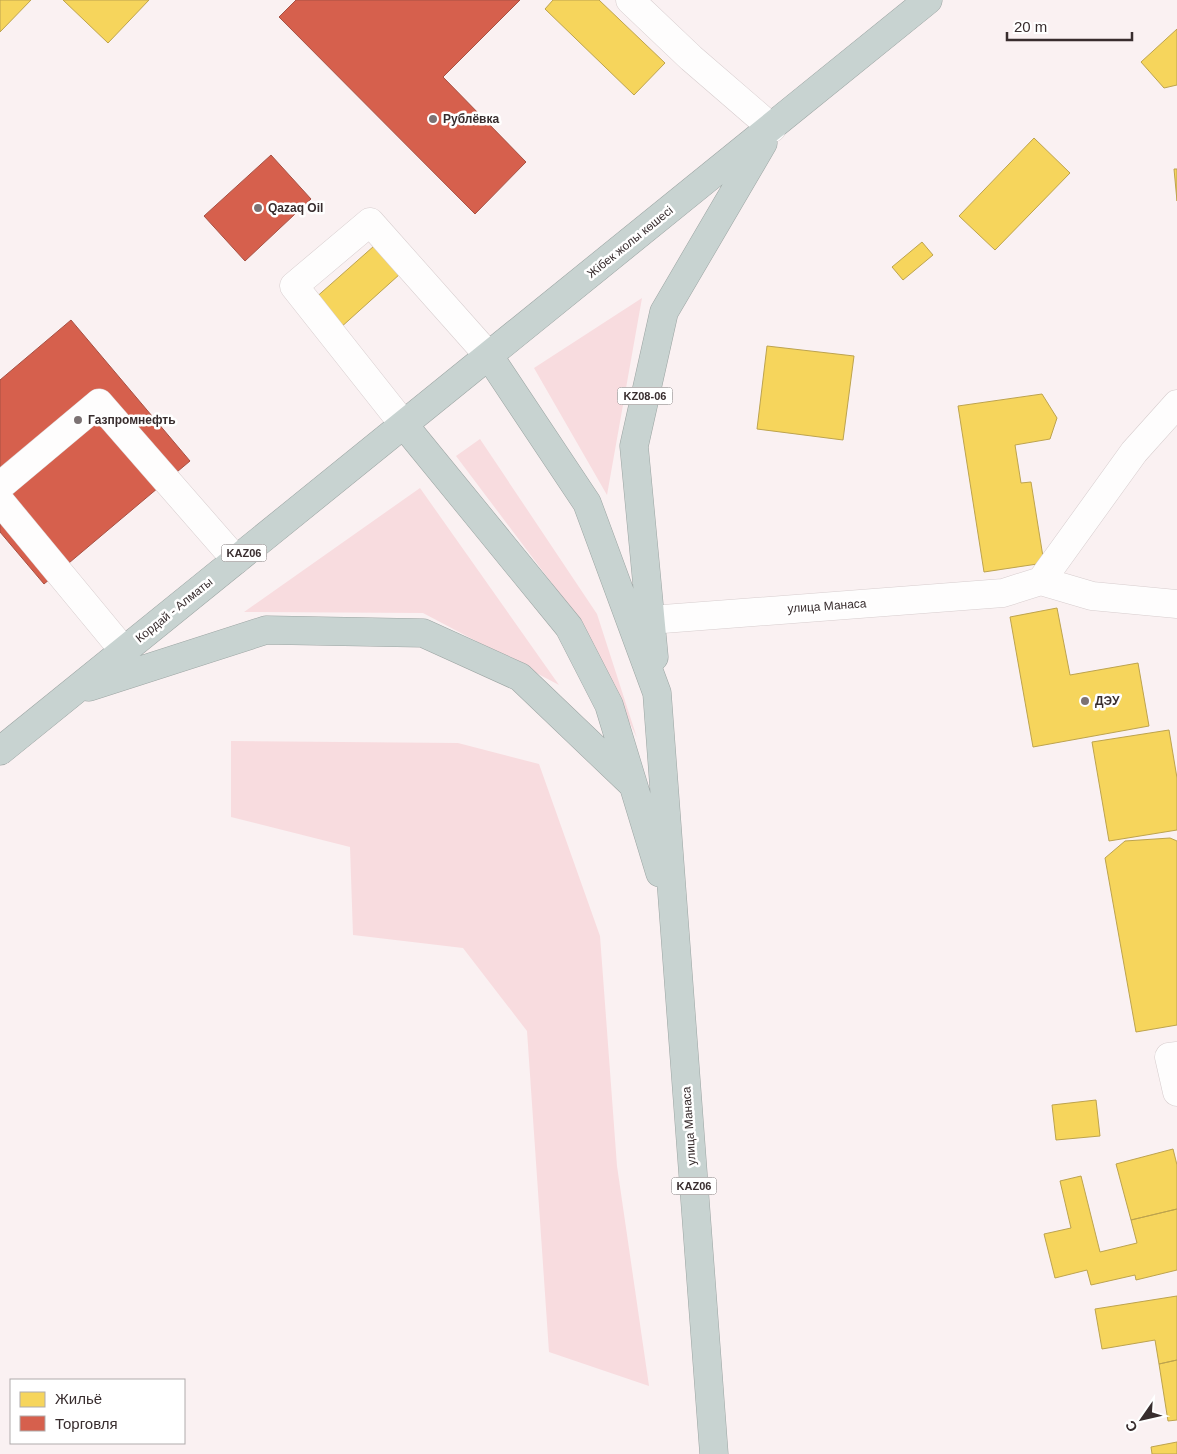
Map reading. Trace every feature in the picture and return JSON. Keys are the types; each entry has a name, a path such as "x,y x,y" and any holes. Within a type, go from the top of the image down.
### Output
{"highway":[{"name":"Жібек жолы көшесі","path":"489,356 928,0"},
{"name":"KZ08-06","path":"657,693 634,446 664,312 772,128"},
{"name":"Кордай - Алматы","path":"0,751 489,356"},
{"name":"KAZ06","path":"489,356 587,503 657,693 673,917"},
{"name":"KAZ06","path":"404,425 569,627 609,706 673,917"},
{"name":"KAZ06","path":"72,693 266,630 423,633 520,677 631,783"},
{"name":"улица Манаса","path":"673,917 714,1454"}],"street":[{"path":"630,0 691,58 772,128"},
{"path":"404,425 294,286 370,222 489,356"},
{"path":"0,486 99,403 236,560"},
{"path":"1177,404 1134,452 1041,581 1092,596 1177,604"},
{"path":"0,502 124,651"},
{"name":"улица Манаса","path":"650,620 1003,593 1041,581"},
{"path":"1173,1057 1177,1092"}],"shaded area":[{"path":"642,298 607,495 534,368"},
{"path":"480,439 597,614 637,738 581,622 456,456"},
{"path":"420,488 559,685 423,613 244,612"},
{"path":"231,741 458,743 539,764 600,936 617,1166 649,1386 549,1352 527,1031 463,948 353,935 350,847 231,817"}],"building: Жильё":[{"path":"0,0 31,0 0,32"},
{"path":"63,0 149,0 108,43"},
{"path":"553,0 599,0 665,63 634,95 545,9"},
{"path":"1177,29 1177,85 1164,88 1141,62"},
{"path":"1034,138 1070,173 995,250 959,216"},
{"path":"1174,169 1177,169 1177,201"},
{"path":"922,242 933,255 903,280 892,267"},
{"path":"374,246 400,274 339,329 313,300"},
{"path":"767,346 854,356 843,440 757,429"},
{"path":"1042,394 1057,418 1050,439 1015,445 1021,483 1031,482 1044,563 984,572 958,406"},
{"name":"ДЭУ","path":"1057,608 1070,675 1138,663 1149,726 1033,747 1010,617"},
{"path":"1169,730 1177,778 1177,830 1109,841 1092,742"},
{"path":"1170,838 1177,841 1177,1025 1136,1032 1105,858 1125,841"},
{"path":"1096,1100 1100,1136 1056,1140 1052,1105"},
{"path":"1173,1149 1177,1165 1177,1209 1131,1220 1116,1164"},
{"path":"1081,1176 1100,1252 1137,1243 1131,1220 1177,1209 1177,1270 1136,1280 1135,1275 1091,1285 1087,1270 1055,1278 1044,1234 1071,1228 1060,1181"},
{"path":"1177,1296 1177,1360 1159,1364 1155,1340 1102,1349 1095,1309"},
{"path":"1177,1360 1177,1420 1168,1421 1159,1364"},
{"path":"1177,1442 1177,1454 1152,1454 1151,1447"}],"building: Торговля":[{"name":"Рублёвка","path":"296,0 520,0 443,77 526,162 475,214 279,17"},
{"name":"Qazaq Oil","path":"271,155 311,199 245,261 204,216"},
{"name":"Газпромнефть","path":"71,320 190,461 44,584 0,532 0,380"}],"place":[{"name":"Рублёвка","path":"433,119"},
{"name":"Qazaq Oil","path":"258,208"},
{"name":"Газпромнефть","path":"78,420"},
{"name":"ДЭУ","path":"1085,701"}]}
